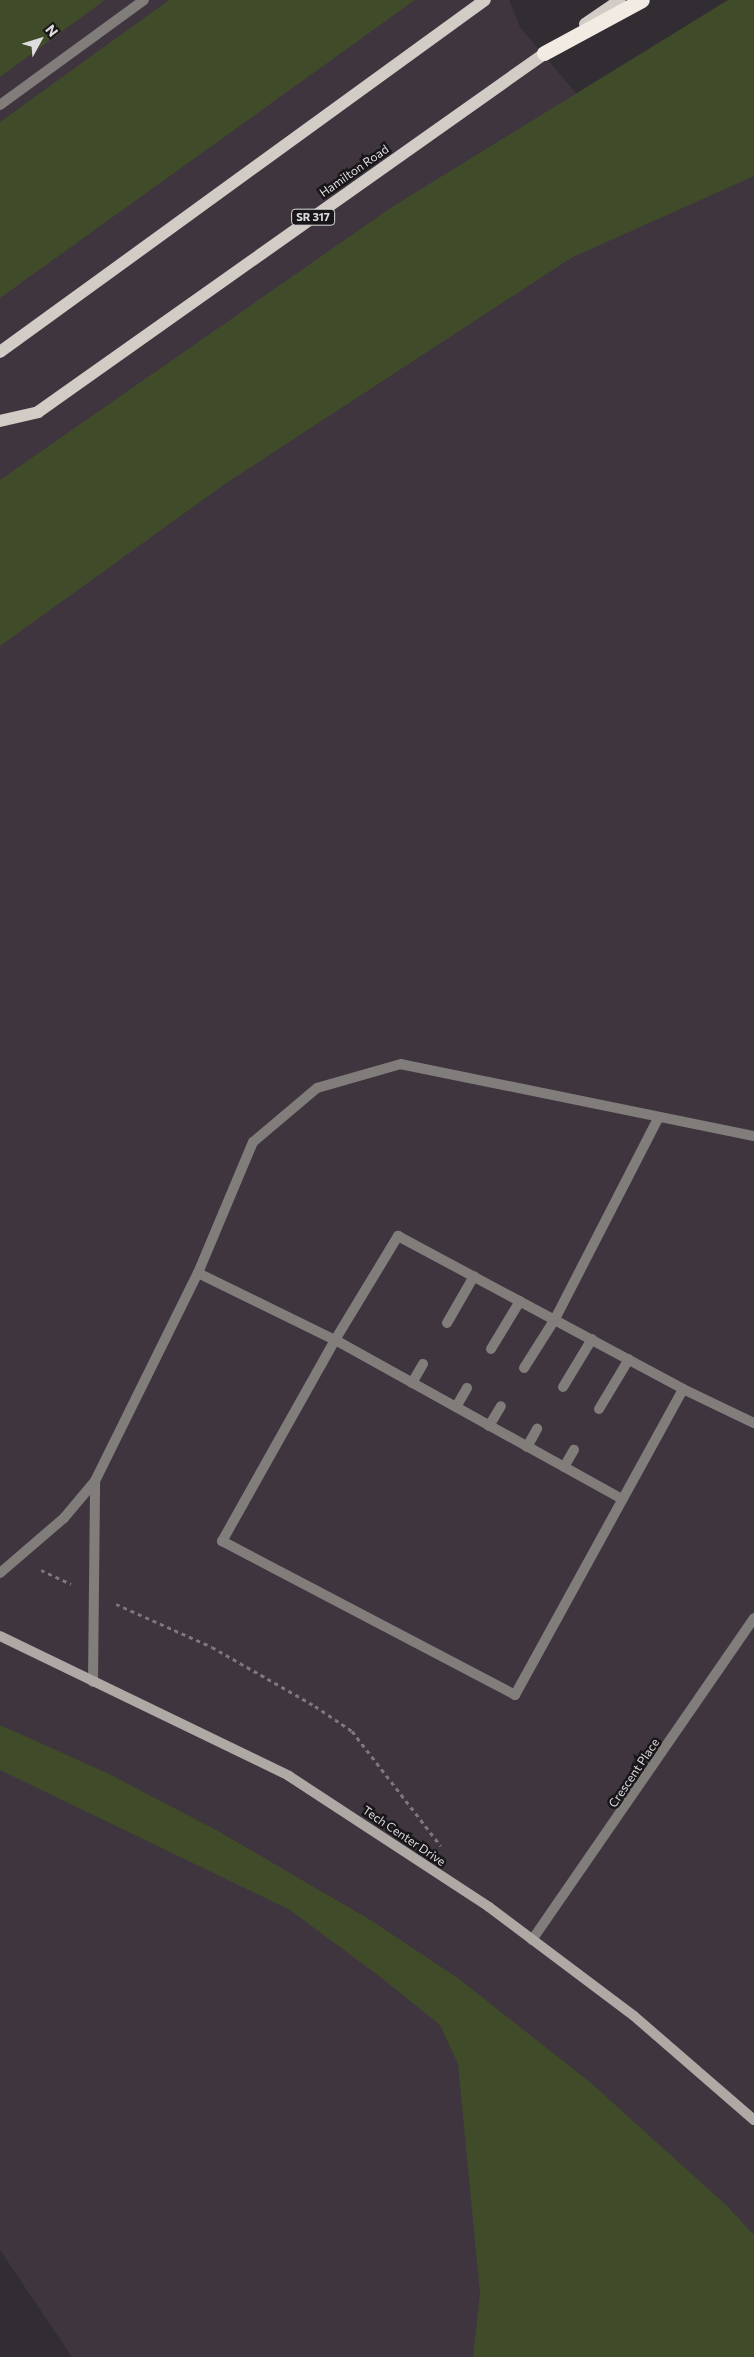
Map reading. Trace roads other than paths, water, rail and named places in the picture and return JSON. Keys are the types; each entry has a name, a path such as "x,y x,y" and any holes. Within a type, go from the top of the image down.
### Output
{"highway":[{"path":"544,53 642,0"}],"main road":[{"path":"0,352 485,0"},
{"name":"Hamilton Road","path":"0,421 38,412 620,0"},
{"name":"Tech Center Drive","path":"0,1636 289,1776 398,1846 532,1940 634,2016 754,2120"}],"street":[{"path":"0,105 144,0"},
{"path":"0,1573 64,1518 95,1481 198,1272 253,1142 316,1088 401,1064 658,1119 754,1136"},
{"path":"524,1368 555,1319 658,1119"},
{"path":"683,1389 515,1695 222,1541 335,1340 398,1236 683,1389 754,1423"},
{"path":"198,1272 335,1340 622,1500"},
{"path":"446,1323 474,1276"},
{"path":"491,1349 520,1301"},
{"path":"562,1387 592,1339"},
{"path":"599,1409 629,1359"},
{"path":"412,1383 423,1364"},
{"path":"456,1407 467,1388"},
{"path":"489,1426 501,1406"},
{"path":"527,1447 537,1429"},
{"path":"564,1467 574,1450"},
{"path":"93,1682 95,1481"},
{"name":"Crescent Place","path":"532,1940 754,1618"}]}
